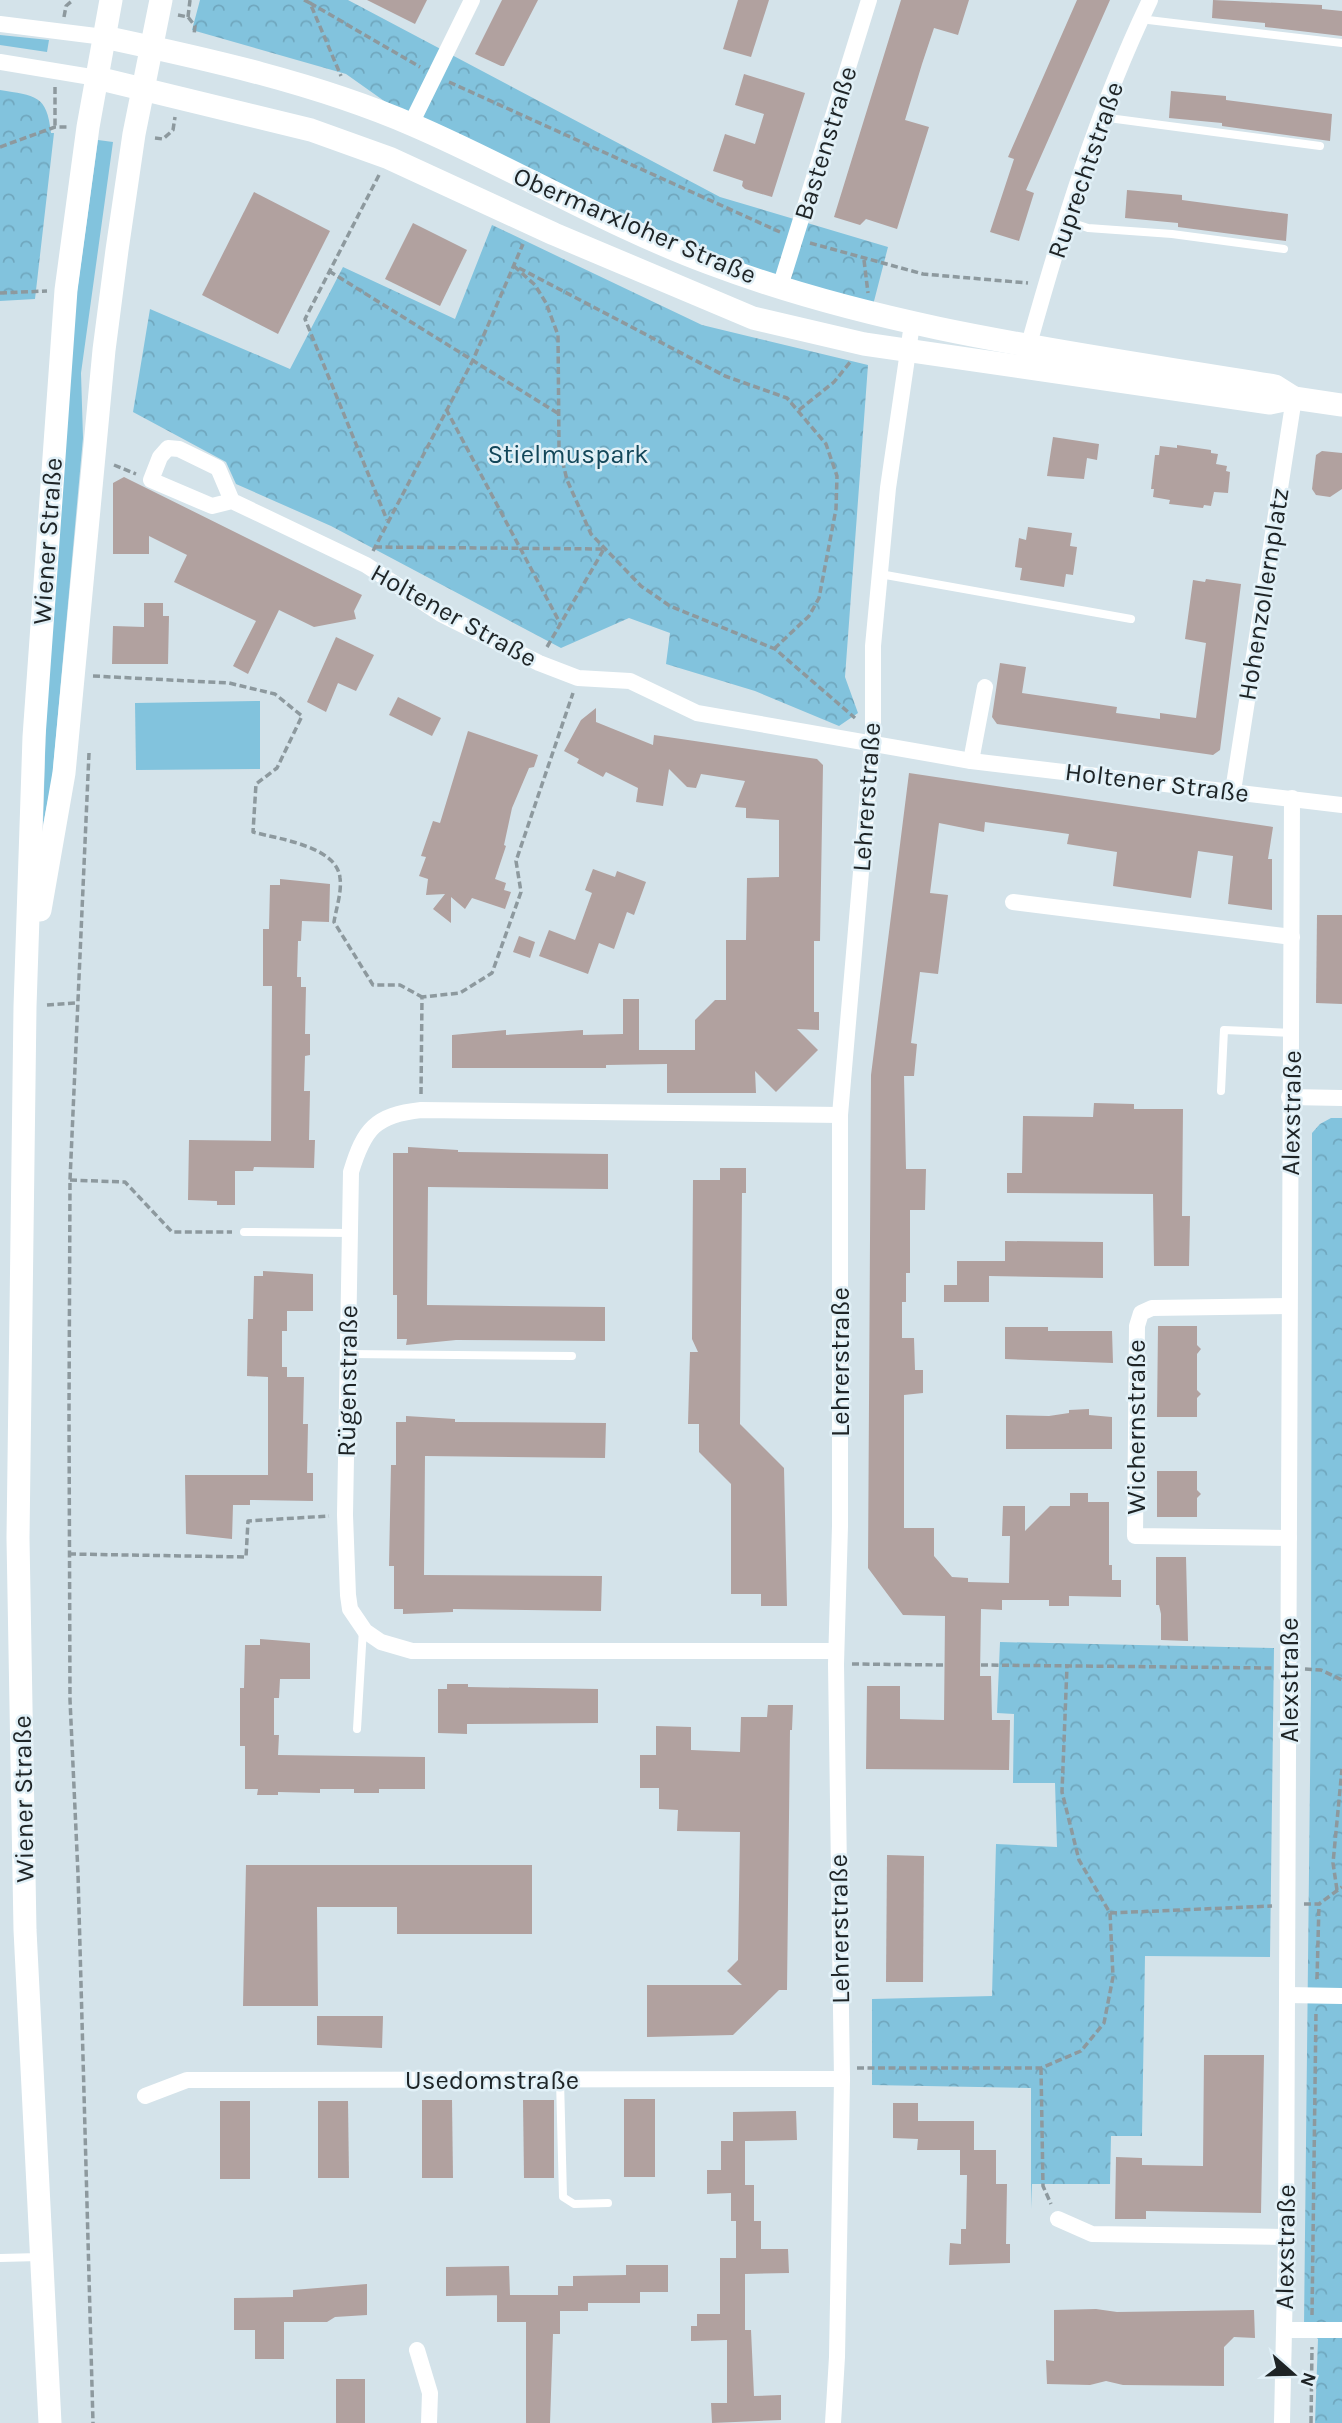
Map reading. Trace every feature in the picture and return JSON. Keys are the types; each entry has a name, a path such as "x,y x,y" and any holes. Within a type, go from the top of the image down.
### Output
{"street":[{"name":"Wiener Straße","path":"50,2423 25,1930 19,1538 25,1007 34,737 66,290 111,0"},
{"name":"Wiener Straße","path":"25,1007 64,773 104,350 143,89 160,0"},
{"path":"411,124 472,0"},
{"name":"Bastenstraße","path":"780,287 869,0"},
{"name":"Ruprechtstraße","path":"1029,344 1064,220 1101,117 1150,0"},
{"path":"0,24 104,37"},
{"name":"Obermarxloher Straße","path":"104,37 339,99 411,124 696,257 780,287 912,324 1275,386 1294,398"},
{"path":"0,62 97,79"},
{"name":"Obermarxloher Straße","path":"97,79 311,130 388,158 532,224 753,318 864,344 1270,403 1294,398 1342,405"},
{"name":"Lehrerstraße","path":"833,2423 836,2404 841,2073 836,1658 840,1526 840,1115 872,738 873,646 912,324"},
{"name":"Hohenzollernplatz","path":"1233,791 1294,398"},
{"path":"151,480 160,457 168,448 179,449 218,468 232,500"},
{"name":"Holtener Straße","path":"151,480 212,506 232,500 366,565 441,614 539,663 578,678 630,681 697,713 872,738 971,761 1342,805"},
{"path":"971,761 985,687"},
{"name":"Alexstraße","path":"1282,2423 1286,2237 1292,798"},
{"path":"1013,902 1292,937"},
{"path":"1289,1097 1342,1098"},
{"name":"Rügenstraße","path":"363,1629 349,1602 345,1515 351,1172 359,1147 372,1127 393,1113 421,1111 840,1115"},
{"name":"Wichernstraße","path":"1289,1306 1153,1308 1141,1313 1137,1326 1135,1536 1289,1538"},
{"path":"363,1629 381,1642 412,1651 836,1658"},
{"path":"1287,1995 1342,1996"},
{"name":"Usedomstraße","path":"145,2096 187,2080 560,2080 841,2073"},
{"path":"1058,2219 1092,2234 1286,2237"},
{"path":"1284,2330 1342,2330"},
{"path":"417,2350 429,2393 429,2423"},
{"name":"Lehrerstraße","path":"836,2404 839,2423"}],"lane":[{"path":"1140,19 1342,43"},
{"path":"1101,117 1320,146"},
{"path":"1064,220 1088,228 1172,234 1283,249"},
{"path":"880,574 1131,619"},
{"path":"1222,1091 1224,1030 1293,1033"},
{"path":"244,1231 350,1233"},
{"path":"348,1354 572,1356"},
{"path":"358,1729 363,1629"},
{"path":"560,2080 563,2197 574,2204 608,2203"},
{"path":"0,2258 40,2257"}],"path":[{"path":"188,17 190,0"},
{"path":"304,0 435,75 795,239 923,274 1046,283"},
{"path":"310,4 341,75 339,99"},
{"path":"387,520 305,319 388,158"},
{"path":"366,565 387,520 473,360 532,224"},
{"path":"864,260 871,313"},
{"path":"514,266 725,376 787,398 826,444 837,476 836,509 819,598 809,616 775,649"},
{"path":"514,266 535,285 546,303 558,335 559,447 567,480 591,534 641,586 670,606 775,649 872,738"},
{"path":"329,270 559,414"},
{"path":"0,293 66,290"},
{"path":"799,410 834,382 864,344"},
{"path":"446,409 517,548 560,623"},
{"path":"108,476 109,463 151,480"},
{"path":"374,547 604,549"},
{"path":"539,663 604,549"},
{"path":"94,663 93,676 229,683 275,694 302,716 277,768 256,784 253,832 332,859 341,878 334,922 373,985 400,985 422,997 460,993 492,973 521,892 516,861 578,678"},
{"path":"90,744 76,1003 70,1180 69,1555 70,1700 93,2423"},
{"path":"421,1111 422,997"},
{"path":"25,1007 76,1003"},
{"path":"70,1180 125,1182 172,1231 244,1231"},
{"path":"69,1555 246,1557 248,1521 345,1515"},
{"path":"836,1658 944,1665"},
{"path":"981,1665 1321,1670 1342,1680"},
{"path":"841,2073 1041,2068 1081,2051 1104,2022 1113,1977 1110,1913 1079,1860 1062,1792 1067,1666"},
{"path":"1110,1913 1319,1904 1340,1888 1333,1863 1342,1769"},
{"path":"1311,2423 1319,1904"},
{"path":"1041,2068 1043,2186 1058,2219"}],"green space":[{"path":"200,0 348,0 720,197 888,247 872,309 708,261 411,120 346,74 192,30"},
{"path":"0,35 49,40 47,52 0,45"},
{"path":"0,90 37,99 46,111 51,133 54,133 35,299 0,301"},
{"path":"98,140 113,142 81,373 83,438 52,780 43,825 48,656 74,314"},
{"name":"Stielmuspark","path":"492,225 702,325 868,365 845,677 858,713 839,726 755,691 666,664 670,633 629,618 561,648 331,526 236,484 226,462 133,412 150,309 290,369 343,267 455,319"},
{"path":"260,701 260,769 136,770 135,703"},
{"path":"1331,1118 1342,1118 1342,2423 1315,2423 1318,2339 1304,2326 1311,1689 1312,1133 1320,1124"},
{"path":"1000,1642 1274,1648 1270,1957 1145,1956 1142,2136 1111,2136 1110,2184 1032,2184 1031,2209 1031,2088 872,2085 872,1999 992,1996 996,1844 1057,1847 1055,1783 1013,1783 1014,1714 997,1713"}],"building":[{"path":"367,0 427,0 415,24"},
{"path":"502,0 538,0 504,66 475,54"},
{"path":"738,0 769,0 751,57 723,49"},
{"path":"901,0 969,0 958,35 934,28 922,64 905,120 929,127 897,229 866,219 860,225 834,217"},
{"path":"1077,0 1110,0 1026,190 1034,193 1019,241 990,232 1014,159 1008,157"},
{"path":"1213,0 1322,5 1322,9 1342,11 1342,36 1265,27 1265,23 1212,18"},
{"path":"744,74 805,93 772,197 745,189 742,186 743,181 713,171 725,134 755,144 764,114 735,105"},
{"path":"1171,91 1226,96 1226,100 1332,114 1330,141 1222,126 1222,123 1169,118"},
{"path":"1127,190 1182,195 1182,200 1288,214 1286,241 1178,227 1178,223 1125,218"},
{"path":"254,192 330,231 278,334 202,295"},
{"path":"413,223 467,250 440,306 385,279"},
{"path":"1053,437 1099,444 1097,460 1087,458 1084,479 1047,476"},
{"path":"1177,445 1211,450 1211,453 1218,454 1216,464 1227,466 1226,471 1230,472 1228,493 1214,492 1211,506 1204,505 1203,508 1169,504 1170,500 1153,497 1154,489 1151,489 1155,455 1159,455 1160,446 1177,448"},
{"path":"1322,451 1342,453 1342,489 1330,497 1316,495 1312,489 1316,455"},
{"path":"124,477 362,595 354,611 356,619 314,627 279,610 248,674 233,666 256,621 174,582 187,555 149,536 149,554 113,554 113,483"},
{"path":"1028,527 1072,533 1070,546 1077,547 1073,575 1066,574 1064,587 1020,580 1022,568 1015,567 1019,538 1026,540"},
{"path":"1206,579 1241,584 1220,750 1213,755 997,724 992,717 1000,663 1026,667 1022,693 1117,707 1116,713 1160,719 1160,713 1196,718 1206,643 1185,639 1193,580 1205,582"},
{"path":"144,603 163,603 163,616 169,616 168,664 112,664 113,626 144,627"},
{"path":"336,637 374,655 356,691 338,683 326,712 307,702"},
{"path":"398,697 441,718 432,736 389,715"},
{"path":"596,708 596,722 653,745 654,735 817,759 823,765 820,941 814,941 814,1012 819,1012 819,1030 797,1029 818,1050 776,1092 755,1071 756,1093 667,1093 667,1064 606,1065 606,1068 452,1068 452,1035 506,1030 506,1035 583,1030 583,1035 623,1034 623,999 639,999 639,1050 695,1050 695,1020 715,1000 726,1000 726,940 746,940 747,878 779,877 779,820 746,818 746,808 735,807 745,781 701,774 696,788 687,787 669,769 663,806 636,802 638,788 606,772 603,777 577,763 579,759 564,751 581,720"},
{"path":"468,731 538,755 534,767 529,768 512,808 504,845 506,846 495,879 506,883 504,890 511,892 505,909 472,898 465,909 451,897 451,923 433,909 445,894 426,895 428,879 419,876 426,857 421,856 433,821 440,823"},
{"path":"909,773 1273,827 1268,859 1272,859 1272,910 1228,904 1233,856 1198,851 1191,898 1113,886 1117,852 1067,844 1069,834 985,822 984,832 939,823 930,893 948,895 938,974 920,972 911,1043 917,1044 914,1076 904,1076 906,1169 926,1169 925,1210 910,1210 910,1273 906,1273 906,1302 902,1302 902,1338 914,1338 915,1370 923,1370 923,1393 904,1395 904,1528 934,1528 934,1556 952,1577 968,1578 968,1582 1009,1583 1010,1536 1002,1536 1003,1506 1025,1506 1025,1531 1050,1506 1070,1506 1070,1493 1088,1493 1088,1502 1109,1502 1109,1565 1112,1565 1112,1580 1121,1580 1121,1597 1069,1596 1069,1606 1049,1606 1049,1600 1002,1600 1002,1610 981,1609 980,1676 991,1676 992,1720 1010,1720 1009,1770 866,1769 867,1686 900,1686 900,1719 944,1720 945,1616 903,1615 868,1568 871,1075"},
{"path":"593,869 615,877 617,871 646,882 634,915 627,912 614,949 599,943 588,974 539,956 549,930 575,940 592,893 585,890"},
{"path":"280,879 330,884 329,922 302,921 301,941 298,941 297,977 301,977 301,987 306,987 305,1034 310,1034 310,1055 305,1056 304,1091 310,1091 309,1140 315,1140 314,1168 254,1167 253,1171 235,1171 235,1205 188,1200 189,1140 271,1141 272,986 263,986 263,929 269,929 270,885 280,885"},
{"path":"1317,915 1342,915 1342,1004 1316,1003"},
{"path":"519,936 535,942 530,958 513,952"},
{"path":"1094,1103 1134,1104 1134,1109 1183,1109 1182,1216 1190,1216 1189,1266 1154,1266 1153,1194 1007,1193 1007,1173 1022,1173 1023,1116 1093,1117"},
{"path":"408,1147 458,1152 608,1154 608,1189 428,1187 427,1305 605,1307 605,1341 456,1340 406,1345 407,1339 397,1339 397,1295 393,1295 393,1153 408,1153"},
{"path":"720,1168 746,1168 746,1193 742,1193 740,1424 784,1468 787,1606 761,1606 761,1594 731,1594 731,1484 699,1452 699,1424 688,1424 690,1352 698,1352 692,1339 693,1180 720,1180"},
{"path":"1005,1241 1103,1242 1103,1278 989,1276 989,1302 944,1302 944,1285 957,1285 957,1261 1005,1261"},
{"path":"263,1271 313,1274 313,1311 287,1311 287,1331 282,1331 282,1367 287,1367 287,1377 304,1377 303,1424 308,1424 307,1473 313,1473 313,1501 250,1500 250,1505 233,1505 232,1539 186,1534 185,1475 268,1475 268,1377 247,1376 248,1319 253,1319 254,1276 263,1276"},
{"path":"1158,1326 1197,1326 1197,1345 1201,1349 1197,1354 1197,1390 1201,1394 1197,1398 1197,1417 1157,1417"},
{"path":"1005,1327 1048,1327 1048,1331 1112,1331 1113,1363 1005,1359"},
{"path":"1089,1409 1089,1415 1112,1417 1112,1449 1006,1449 1006,1415 1049,1416 1069,1413 1069,1410"},
{"path":"406,1416 455,1419 455,1422 606,1423 605,1458 425,1456 424,1575 602,1576 601,1611 453,1609 453,1612 403,1614 403,1609 394,1609 394,1566 389,1566 391,1465 396,1465 396,1422 406,1422"},
{"path":"1157,1471 1197,1471 1197,1490 1201,1494 1197,1498 1197,1517 1157,1517"},
{"path":"1156,1557 1186,1557 1188,1641 1161,1640 1161,1614 1159,1605 1156,1605"},
{"path":"260,1639 310,1643 310,1679 280,1679 279,1698 274,1698 274,1735 279,1735 278,1755 425,1757 425,1789 379,1789 379,1793 354,1793 354,1789 320,1789 320,1793 278,1792 278,1795 257,1795 258,1789 245,1789 245,1746 240,1746 240,1688 244,1688 245,1645 260,1645"},
{"path":"447,1684 468,1684 468,1687 598,1689 598,1723 467,1724 467,1734 438,1733 438,1689 447,1689"},
{"path":"768,1705 793,1705 790,1730 787,1990 779,1990 733,2035 647,2037 647,1985 742,1985 727,1971 738,1960 740,1832 677,1831 678,1810 659,1809 659,1788 640,1788 640,1755 656,1755 656,1726 691,1727 691,1750 740,1752 741,1717 767,1717"},
{"path":"887,1855 924,1856 923,1982 886,1982"},
{"path":"246,1865 532,1865 532,1934 397,1934 397,1907 317,1907 318,2006 243,2006"},
{"path":"317,2016 383,2016 382,2048 317,2045"},
{"path":"1204,2055 1264,2055 1261,2213 1146,2211 1146,2219 1115,2219 1116,2157 1142,2158 1142,2165 1203,2166"},
{"path":"624,2099 655,2099 655,2177 624,2177"},
{"path":"422,2100 452,2100 453,2178 422,2178"},
{"path":"523,2100 554,2100 554,2178 524,2178"},
{"path":"220,2101 250,2101 250,2179 220,2179"},
{"path":"318,2101 348,2101 349,2178 318,2178"},
{"path":"893,2103 918,2103 918,2121 974,2121 974,2150 917,2150 918,2139 893,2138"},
{"path":"796,2111 797,2140 745,2141 745,2185 754,2185 754,2221 761,2221 761,2249 788,2249 789,2273 745,2274 745,2330 751,2330 754,2396 781,2395 781,2420 712,2423 711,2403 727,2403 727,2340 691,2341 691,2326 697,2326 697,2314 720,2314 720,2258 736,2258 736,2221 731,2221 731,2193 707,2194 707,2170 721,2170 721,2141 733,2141 733,2112"},
{"path":"960,2150 996,2150 996,2184 1007,2184 1006,2244 1010,2244 1010,2263 949,2265 950,2243 961,2244 961,2229 966,2229 967,2175 960,2175"},
{"path":"626,2265 668,2265 668,2292 640,2292 640,2303 588,2303 588,2311 560,2311 560,2334 553,2334 550,2423 526,2423 526,2322 497,2322 497,2295 446,2296 446,2267 509,2266 510,2295 558,2295 558,2286 573,2286 573,2276 626,2275"},
{"path":"367,2284 367,2315 335,2317 327,2322 284,2322 284,2359 255,2359 255,2330 234,2330 234,2298 293,2297 293,2290"},
{"path":"1096,2309 1117,2312 1254,2310 1255,2338 1234,2337 1224,2347 1224,2386 1123,2385 1106,2381 1090,2385 1047,2384 1046,2360 1054,2361 1054,2310"},
{"path":"336,2379 365,2379 365,2423 336,2423"}]}
